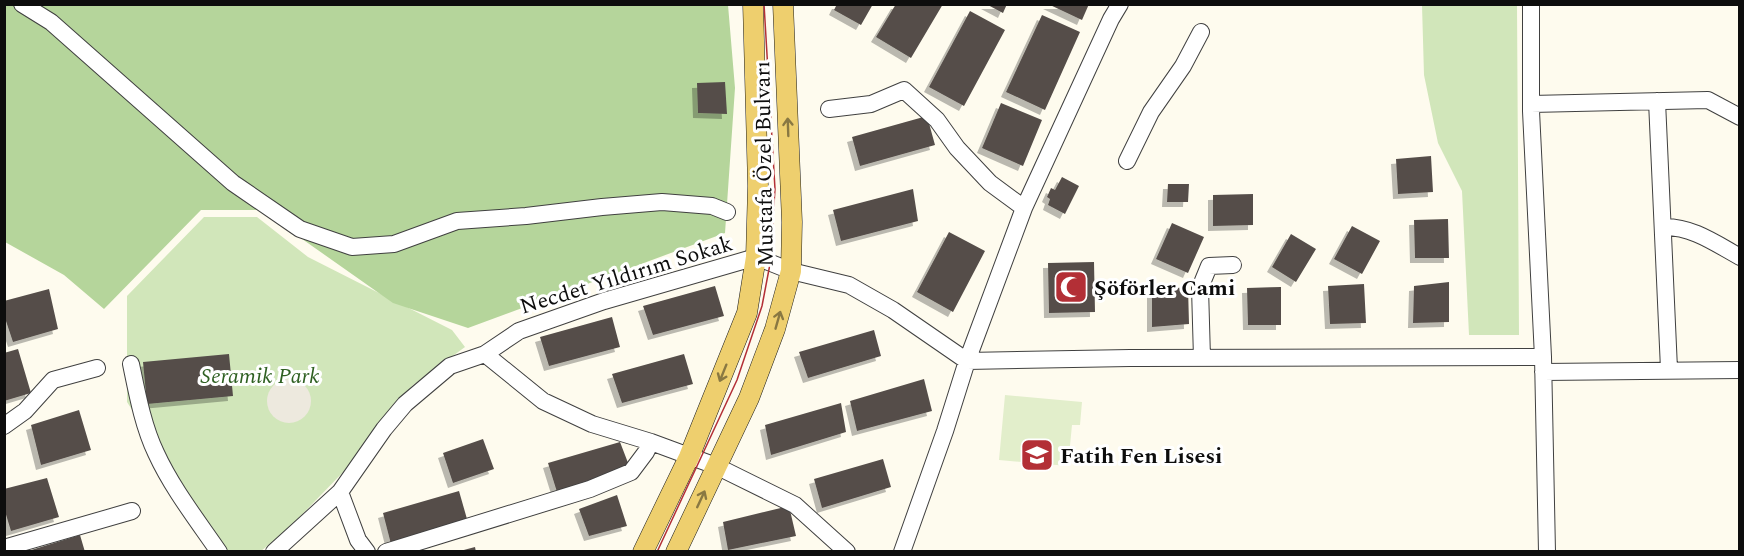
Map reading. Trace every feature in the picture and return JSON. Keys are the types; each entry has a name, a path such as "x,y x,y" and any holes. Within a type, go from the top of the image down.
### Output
{"main road":[{"name":"Mustafa Özel Bulvarı","path":"643,552 688,457 747,313 756,257 758,186 753,4"},
{"name":"Mustafa Özel Bulvarı","path":"680,549 749,398 775,329 791,271 792,222 783,4"}],"street":[{"path":"22,4 51,22 232,183 300,229 352,247 394,244 457,221 602,207 662,202 712,206 727,212"},
{"path":"902,552 967,361 1024,208 1120,4"},
{"path":"1532,4 1531,104 1543,365 1547,552"},
{"path":"1127,161 1151,112 1183,66 1201,32"},
{"path":"829,109 871,104 904,90 937,120 957,148 990,183 1024,208"},
{"path":"1531,104 1708,100 1740,117"},
{"path":"1657,101 1670,369"},
{"path":"1663,226 1678,227 1693,232 1740,256"},
{"name":"Necdet Yıldırım Sokak","path":"274,552 339,492 384,429 405,404 450,366 485,354 519,331 604,301 756,257 791,271 849,285 893,310 967,361"},
{"path":"1202,358 1200,288 1209,266 1233,265"},
{"path":"485,354 543,401 592,424 651,442 716,466 795,505 847,552"},
{"path":"967,361 1202,358 1740,370"},
{"path":"131,364 155,452 166,473 219,552"},
{"path":"4,426 26,411 53,380 97,368"},
{"path":"386,552 590,489 631,472 651,442"},
{"path":"339,492 358,540 367,552"},
{"path":"4,548 132,511"}],"green space":[{"path":"5,5 728,5 735,88 725,233 468,328 393,303 261,210 201,210 104,309 64,275 5,242"},
{"path":"1422,5 1517,5 1519,335 1469,335 1462,191 1438,143 1424,75"},
{"name":"Seramik Park","path":"204,217 257,217 308,257 452,330 465,347 413,385 372,433 349,466 288,529 261,551 227,551 198,512 127,402 127,296"},
{"path":"1005,395 1082,402 1080,425 1072,425 1068,466 999,460"}],"shaded area":[{"path":"289,379 304,386 311,401 304,416 289,423 274,416 267,401 274,386"}],"building":[{"path":"837,4 873,4 861,25 834,10"},
{"path":"896,4 943,4 911,58 876,37"},
{"path":"986,4 1007,4 1003,13"},
{"path":"1048,4 1089,4 1082,20"},
{"path":"970,11 1005,30 964,106 929,87"},
{"path":"1042,15 1080,32 1045,110 1006,92"},
{"path":"725,82 727,114 698,113 697,83"},
{"path":"1001,103 1042,120 1023,166 982,148"},
{"path":"927,116 935,145 860,166 852,137"},
{"path":"1431,156 1433,192 1398,194 1396,159"},
{"path":"1062,177 1079,186 1065,214 1048,205 1050,199 1047,197 1051,188 1055,190"},
{"path":"1168,184 1189,184 1188,202 1167,202"},
{"path":"913,189 918,221 841,241 833,210"},
{"path":"1253,194 1253,225 1213,226 1213,195"},
{"path":"1448,219 1449,258 1415,258 1414,220"},
{"path":"1172,223 1204,237 1188,273 1156,259"},
{"path":"1352,226 1380,241 1362,274 1334,259"},
{"path":"949,232 985,251 953,312 917,292"},
{"path":"1291,234 1316,249 1296,282 1272,267"},
{"name":"Şöförler Cami","path":"1094,262 1095,312 1049,313 1048,263"},
{"path":"1449,282 1449,322 1413,323 1414,286"},
{"path":"1364,284 1366,323 1330,324 1328,286"},
{"path":"715,286 724,316 653,335 643,306"},
{"path":"1188,287 1189,324 1152,327 1152,290"},
{"path":"1281,287 1281,325 1248,325 1247,288"},
{"path":"49,289 58,329 13,342 4,315 4,301"},
{"path":"612,317 620,347 549,366 540,337"},
{"path":"874,330 881,356 808,378 799,352"},
{"path":"18,349 31,393 4,401 4,353"},
{"path":"229,354 233,396 147,404 143,362"},
{"path":"684,354 693,384 622,403 612,374"},
{"path":"924,379 932,411 857,431 850,401"},
{"path":"841,403 846,432 771,455 765,425"},
{"path":"79,410 91,450 41,465 31,425"},
{"path":"483,439 494,469 453,483 443,453"},
{"path":"620,442 630,468 557,492 548,463"},
{"path":"883,459 891,487 822,508 814,479"},
{"path":"47,478 59,517 11,531 4,508 4,489"},
{"path":"459,491 469,526 391,544 383,513"},
{"path":"617,495 627,526 589,536 579,509"},
{"path":"789,506 796,536 728,550 723,522"},
{"path":"80,535 85,552 28,552 28,551"},
{"path":"475,547 476,552 460,552 460,551"}],"tram line":[{"path":"657,552 737,380 762,306 770,264 775,189 764,4"}],"place":[{"name":"Şöförler Cami","path":"1071,287"},
{"name":"Fatih Fen Lisesi","path":"1037,455"}]}
